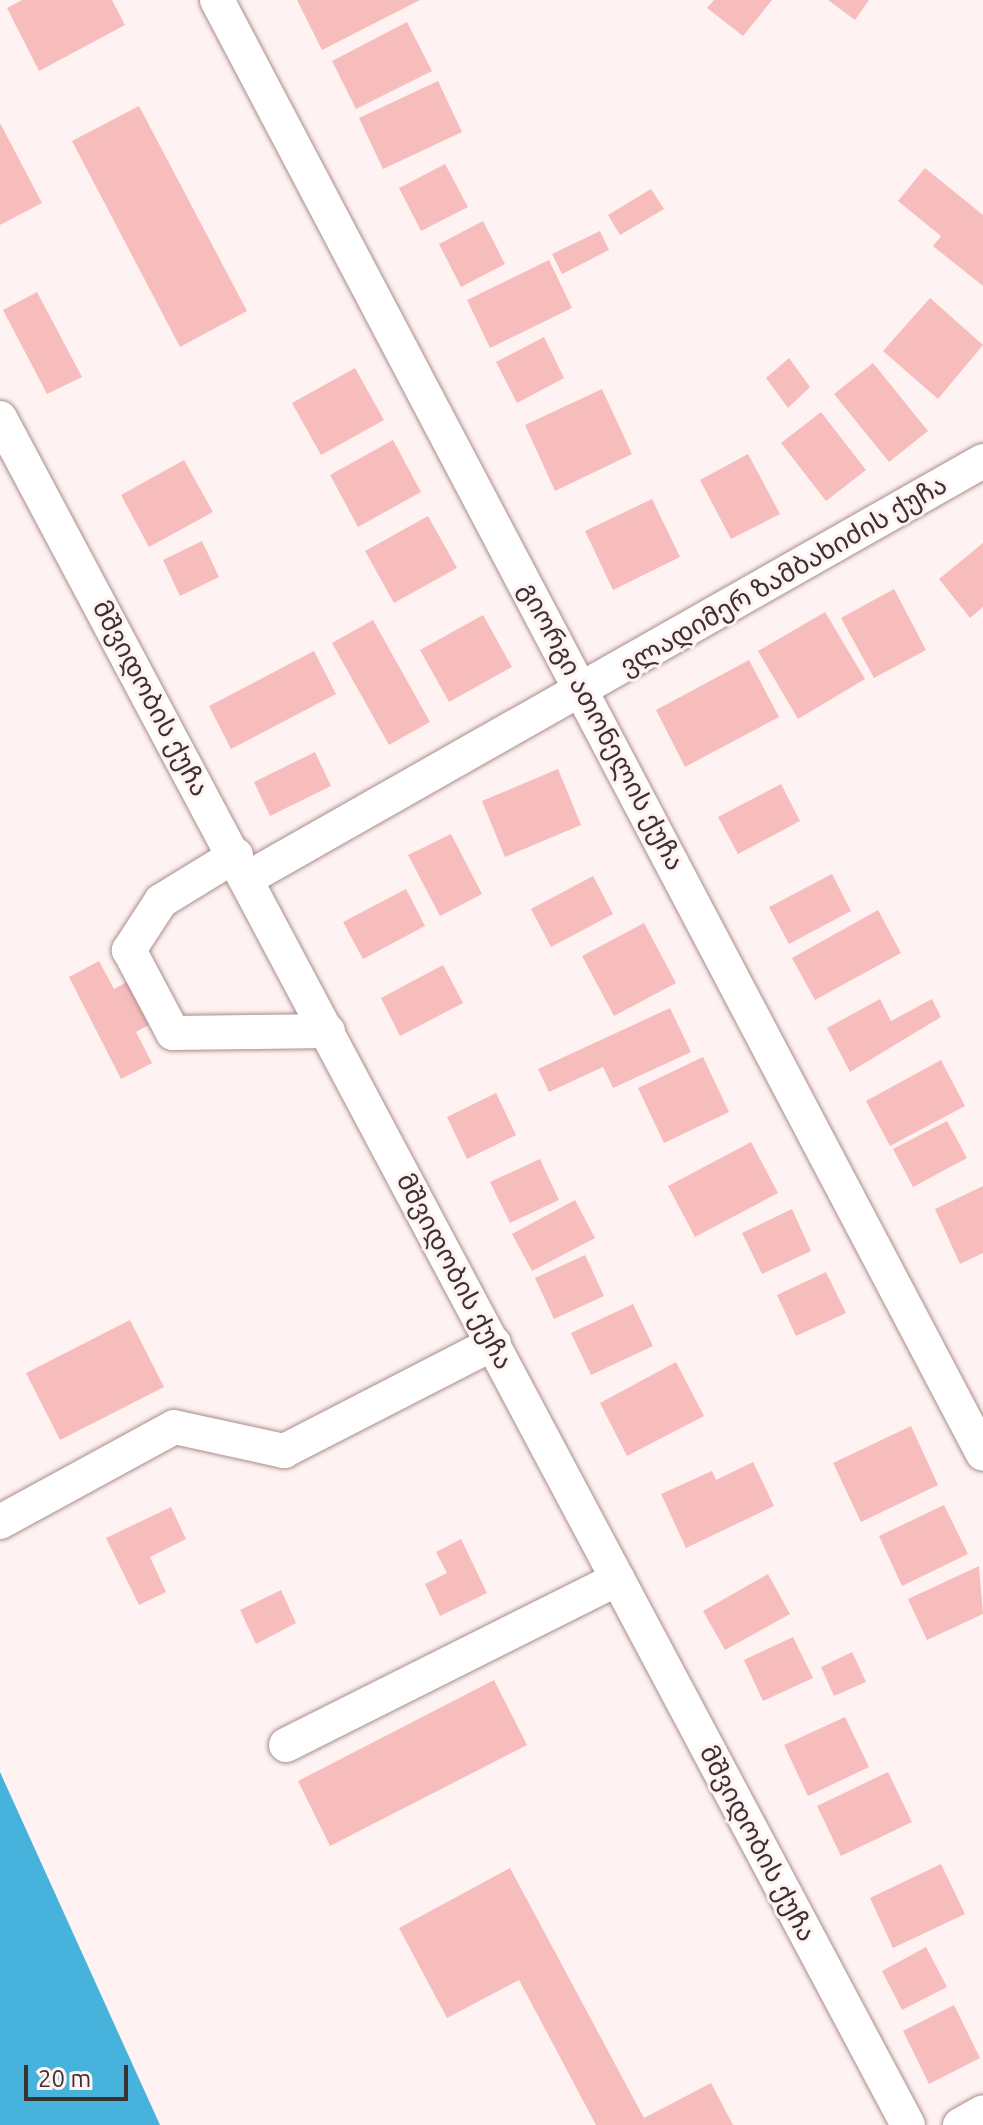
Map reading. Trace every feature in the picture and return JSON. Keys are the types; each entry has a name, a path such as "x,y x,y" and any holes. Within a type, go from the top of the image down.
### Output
{"street":[{"name":"გიორგი ათონელის ქუჩა","path":"217,0 584,689 983,1454"},
{"name":"მშვიდობის ქუჩა","path":"0,418 242,867 908,2125"},
{"name":"ვლადიმერ ზამბახიძის ქუჩა","path":"328,1031 173,1033 129,950 161,901 242,867 584,689 983,461"},
{"path":"0,1522 174,1427 284,1451 494,1343"},
{"path":"286,1745 618,1579"},
{"path":"960,2125 983,2112"}],"water":[{"path":"0,1772 160,2125 0,2125"}],"building":[{"path":"22,0 112,0 125,25 39,71 7,8"},
{"path":"297,0 420,0 322,50"},
{"path":"714,0 772,0 743,36 707,8"},
{"path":"828,0 869,0 855,20"},
{"path":"407,22 432,71 356,109 332,61"},
{"path":"438,81 462,132 383,169 359,118"},
{"path":"139,106 247,311 180,347 72,141"},
{"path":"0,123 42,203 0,225"},
{"path":"445,164 468,207 421,231 399,188"},
{"path":"925,168 983,215 983,286 933,246 941,236 898,201"},
{"path":"651,189 664,209 620,235 608,215"},
{"path":"483,221 505,264 461,287 439,244"},
{"path":"600,231 609,250 562,274 552,254"},
{"path":"549,260 572,308 490,348 467,300"},
{"path":"37,292 82,377 47,394 3,310"},
{"path":"930,298 983,345 938,399 883,351"},
{"path":"544,337 564,378 517,403 496,362"},
{"path":"789,358 810,387 788,408 766,378"},
{"path":"873,363 928,431 889,462 834,394"},
{"path":"355,368 384,420 321,455 292,403"},
{"path":"602,389 632,454 555,491 525,425"},
{"path":"821,412 866,470 826,501 781,443"},
{"path":"393,440 421,492 358,527 330,475"},
{"path":"748,454 780,514 731,539 700,480"},
{"path":"184,460 213,512 149,547 121,495"},
{"path":"652,499 680,557 613,590 585,531"},
{"path":"428,516 457,568 394,603 365,551"},
{"path":"202,541 219,577 180,596 163,560"},
{"path":"983,543 983,607 970,618 939,579"},
{"path":"894,589 926,650 874,678 841,618"},
{"path":"825,612 865,679 798,719 758,651"},
{"path":"483,615 512,667 449,702 420,650"},
{"path":"373,620 430,722 389,745 332,643"},
{"path":"314,651 336,694 231,749 209,706"},
{"path":"749,660 779,717 685,767 656,710"},
{"path":"315,752 331,786 270,816 254,782"},
{"path":"558,769 581,825 505,857 482,801"},
{"path":"781,784 800,821 738,854 718,817"},
{"path":"451,834 482,894 440,916 408,855"},
{"path":"832,874 851,911 789,944 769,907"},
{"path":"593,876 613,914 551,947 531,909"},
{"path":"406,889 425,926 363,959 343,922"},
{"path":"878,910 901,953 815,1000 792,958"},
{"path":"644,923 676,983 614,1016 582,956"},
{"path":"99,961 114,989 134,978 156,1021 136,1032 152,1063 121,1079 69,977"},
{"path":"443,965 463,1003 400,1036 381,998"},
{"path":"880,999 891,1021 932,999 941,1017 850,1072 827,1028"},
{"path":"670,1008 691,1052 613,1088 603,1067 549,1092 538,1069"},
{"path":"703,1057 729,1112 664,1143 638,1088"},
{"path":"941,1060 965,1106 890,1146 866,1101"},
{"path":"496,1093 516,1135 467,1159 447,1117"},
{"path":"947,1121 967,1158 913,1187 893,1149"},
{"path":"751,1142 778,1193 695,1237 668,1186"},
{"path":"540,1159 559,1200 510,1223 490,1182"},
{"path":"983,1186 983,1253 960,1264 935,1209"},
{"path":"575,1200 595,1238 532,1271 512,1234"},
{"path":"792,1209 811,1251 762,1274 742,1233"},
{"path":"585,1255 604,1296 554,1319 535,1278"},
{"path":"826,1272 846,1313 796,1336 777,1295"},
{"path":"633,1304 653,1346 591,1375 571,1333"},
{"path":"130,1320 164,1387 60,1440 26,1373"},
{"path":"676,1362 704,1416 627,1456 600,1403"},
{"path":"911,1426 938,1485 861,1522 833,1463"},
{"path":"753,1462 774,1506 686,1548 661,1494 712,1471 716,1480"},
{"path":"944,1505 968,1554 902,1586 879,1536"},
{"path":"171,1507 186,1539 150,1557 166,1592 139,1605 106,1538"},
{"path":"461,1539 487,1593 440,1616 425,1584 447,1573 436,1552"},
{"path":"979,1566 983,1614 927,1640 908,1599"},
{"path":"768,1574 790,1614 725,1650 703,1611"},
{"path":"281,1590 296,1623 256,1644 240,1610"},
{"path":"793,1637 813,1678 763,1701 744,1660"},
{"path":"852,1652 866,1682 834,1696 821,1667"},
{"path":"494,1680 527,1745 330,1846 298,1781"},
{"path":"845,1717 869,1767 808,1796 784,1745"},
{"path":"888,1772 912,1822 841,1856 817,1806"},
{"path":"941,1864 965,1914 893,1948 870,1898"},
{"path":"510,1868 644,2118 711,2083 733,2125 596,2125 519,1980 447,2018 399,1928"},
{"path":"926,1947 947,1987 902,2010 882,1971"},
{"path":"954,2005 980,2058 929,2084 903,2031"}]}
